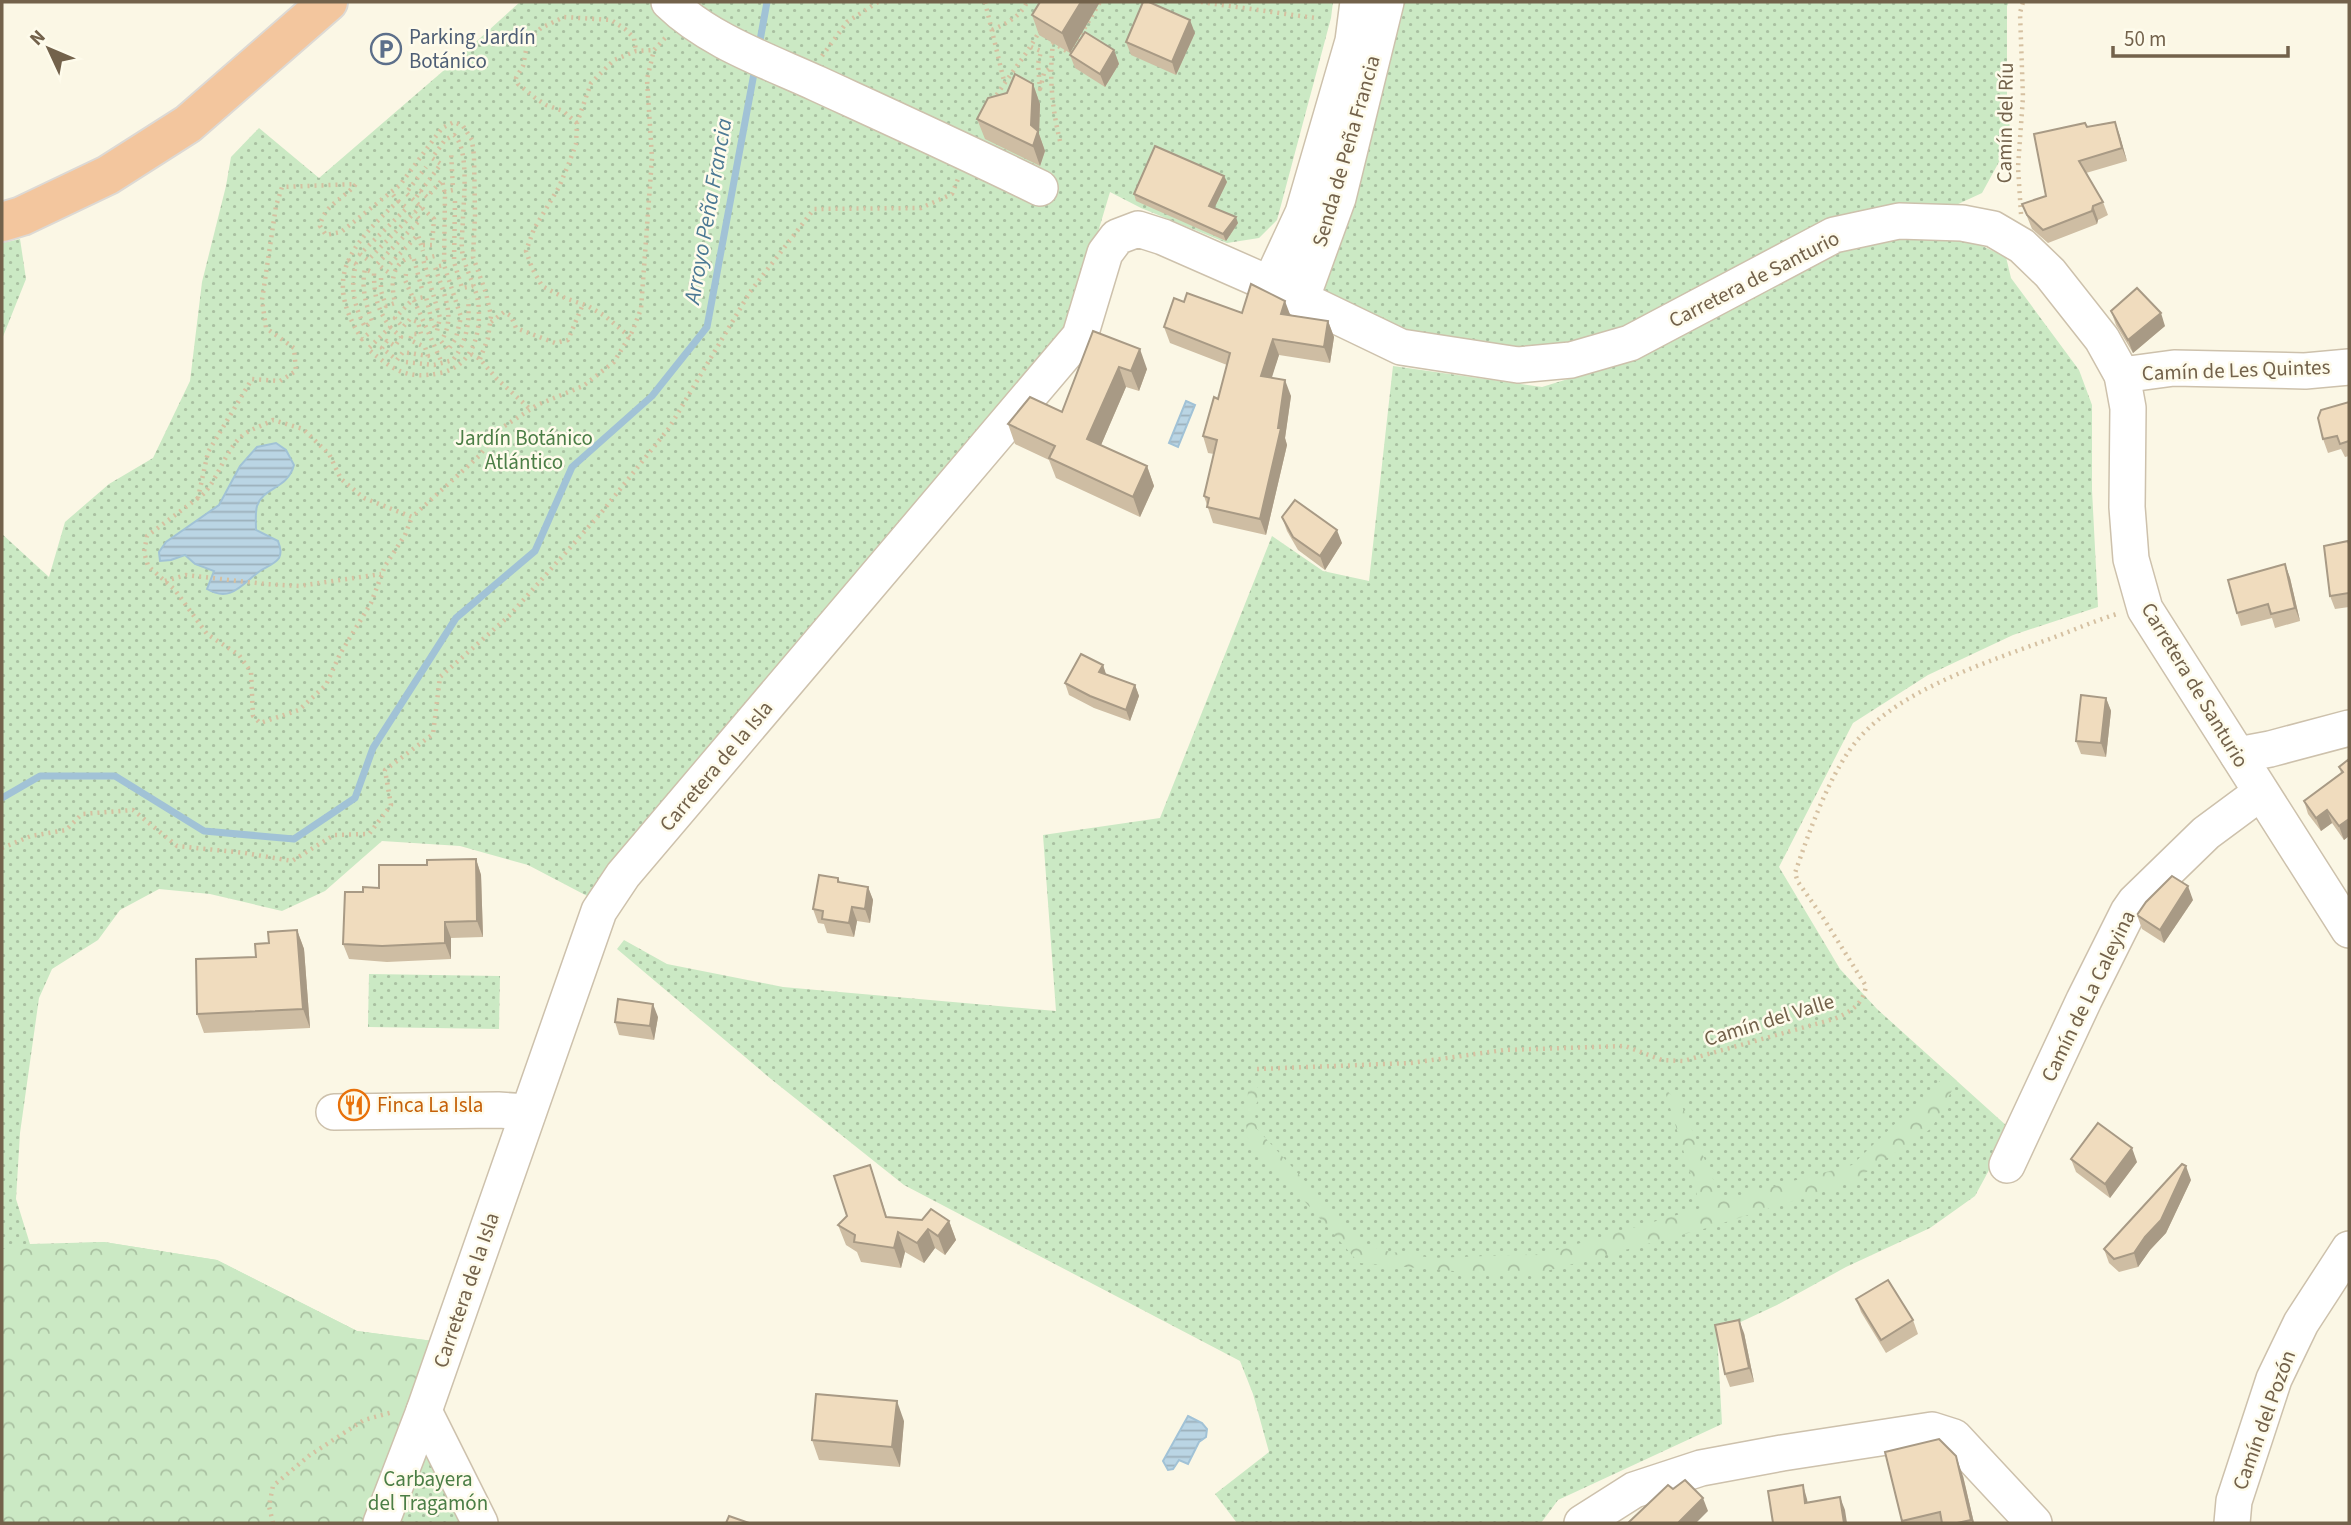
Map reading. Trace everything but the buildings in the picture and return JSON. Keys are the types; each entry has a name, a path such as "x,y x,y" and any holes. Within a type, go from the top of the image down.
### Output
{"highway":[{"path":"2,222 22,216 108,175 188,124 328,2"}],"street":[{"path":"1270,284 1303,213 1353,41 1358,2"},
{"name":"Senda de Peña Francia","path":"1301,300 1338,198 1386,2"},
{"path":"678,10 744,50 1040,188"},
{"name":"Carretera de Santurio","path":"1270,284 1401,347 1518,365 1571,360 1630,343 1834,235 1899,221 1962,223 1993,229 2022,246 2050,273 2102,339 2122,375 2128,408 2127,507 2131,559 2145,609 2349,930"},
{"name":"Carretera de la Isla","path":"381,1523 410,1412 528,1112 599,911 623,875 1080,336 1105,253 1117,237 1139,229 1270,284"},
{"name":"Camín de Les Quintes","path":"2122,375 2174,368 2305,371 2349,367"},
{"path":"2238,755 2270,750 2349,728"},
{"name":"Camín de La Caleyina","path":"2007,1165 2128,912 2206,832 2260,793"},
{"path":"334,1112 528,1112"},
{"name":"Camín del Pozón","path":"2232,1523 2234,1501 2274,1379 2301,1323 2349,1249"},
{"path":"410,1412 481,1523"},
{"path":"1583,1523 1634,1490 1701,1468 1932,1430 1954,1437 2034,1523"}],"path":[{"path":"819,60 847,22 878,2"},
{"path":"985,2 1004,82"},
{"path":"992,30 1010,22 1023,10 1027,2"},
{"path":"1060,141 1052,108 1050,68 1053,43 1070,52 1100,2"},
{"path":"1202,2 1315,18"},
{"name":"Camín del Ríu","path":"2022,246 2018,167 2023,97 2020,13 2023,2"},
{"path":"412,517 364,498 341,479 329,454 303,429 274,420 243,435 222,463 206,494 147,536 144,552 148,566 175,590 208,634 239,655 251,672 253,716 260,723 299,710 326,685 340,654 371,603 382,574 412,517 479,456 500,429 530,409 583,386 614,362 629,337 641,309 647,246 652,159 647,79 654,50 678,10"},
{"path":"578,123 563,111 546,105 518,84 516,78 523,66 531,38 541,28 564,17 611,20 634,38 636,51"},
{"path":"992,103 1004,82 1031,47 1044,22"},
{"path":"1031,47 1041,51 1038,64 1040,89 1044,73 1050,68"},
{"path":"629,337 605,316 542,286 526,251 534,229 569,163 591,83 614,60 636,51 654,50"},
{"path":"198,498 208,452 252,379 280,381 296,370 294,348 266,328 261,300 275,206 282,187 356,184 348,194 329,205 322,216 320,226 327,235 341,232 400,185 442,128 454,122 463,126 472,140 474,156 473,257 491,316 488,338 480,359"},
{"path":"390,327 368,349 395,370 411,376 425,377 446,372 465,361 471,354 479,323 478,299 462,251 463,151 459,139 454,135 445,140 432,158 441,164 414,200"},
{"path":"444,192 453,190 451,152"},
{"path":"2,848 31,836 66,830 82,814 133,810 177,846 292,861 334,835 369,834 391,805 385,770 433,734 440,677 509,617 609,503 669,428 750,292 814,209 921,208 952,194 967,152"},
{"path":"390,264 418,235 423,248 432,245 434,219 406,193 426,167"},
{"path":"420,191 427,197 442,180 444,265 461,317 456,338 448,350 441,341 447,332 450,317 435,267 444,265"},
{"path":"391,192 407,208 360,254 368,260 421,206"},
{"path":"368,334 362,339 350,321 344,301 343,286 348,260 354,247 398,201"},
{"path":"454,201 454,261 462,288 473,286"},
{"path":"388,272 377,264 420,220 414,213"},
{"path":"381,278 381,291 386,306 395,303 391,281 397,269 407,258 413,256 422,289"},
{"path":"348,260 356,264 353,278 354,296 357,311 365,327 372,321 362,281 365,270 374,273 374,293 379,312 401,337 395,346 387,341 382,348 397,360 403,352 428,356 425,347 410,340 412,334 421,334 418,322 410,318 402,327 395,318 413,299 426,297 437,331 440,318 423,259 435,256"},
{"path":"384,257 397,269"},
{"path":"406,274 405,281 442,363"},
{"path":"405,281 418,275"},
{"path":"406,362 420,365 453,360 466,335 470,317 468,299"},
{"path":"490,323 504,312 511,316 516,328 555,343 568,340 583,304"},
{"path":"439,323 448,325"},
{"path":"458,354 465,361"},
{"path":"471,354 480,359 496,378 530,409"},
{"path":"164,581 186,575 299,586 382,574"},
{"name":"Camín del Valle","path":"1257,1069 1411,1063 1504,1050 1625,1045 1662,1060 1683,1061 1822,1023 1852,1011 1860,1002 1866,986 1798,883 1795,873 1818,813 1841,766 1858,740 1874,723 1890,712 1964,671 2125,611 2118,605"},
{"path":"273,1523 269,1506 272,1486 310,1455 364,1420 410,1412"}],"green space":[{"name":"Jardín Botánico Atlántico","path":"520,2 1333,2 1277,220 1259,238 1227,243 1141,208 1110,192 1069,329 591,898 528,865 460,846 382,841 325,891 282,911 210,894 159,889 120,910 98,940 52,969 39,998 20,1133 16,1199 30,1244 104,1242 217,1260 357,1331 433,1341 2,1523 2,534 49,577 65,522 109,484 153,458 190,381 202,282 231,157 259,128 319,178"},
{"path":"1398,2 2009,2 2007,98 2011,140 1982,193 1956,205 1634,323 1561,347 1467,345 1408,334 1322,292"},
{"path":"1894,236 1965,238 2006,257 2011,278 2079,370 2092,405 2092,490 2098,607 2013,635 1928,675 1853,723 1779,867 1840,969 1877,1009 2008,1127 2002,1146 1975,1196 1930,1228 1846,1267 1777,1305 1717,1333 1722,1424 1558,1500 1541,1523 1237,1523 1215,1494 1269,1452 1253,1394 1240,1361 904,1185 771,1079 617,949 624,940 667,964 783,987 1056,1011 1043,835 1160,818 1272,536 1323,571 1369,581 1393,366 1542,387 1623,362 1731,310 1828,254"},
{"path":"20,239 26,279 2,339 2,243"},
{"path":"369,974 500,976 499,1029 368,1027"},
{"path":"1948,1073 1957,1081 1932,1128 1850,1183 1707,1228 1524,1277 1359,1263 1285,1179 1249,1145 1246,1124 1248,1091 1252,1085 1264,1090 1254,1108 1257,1129 1363,1244 1386,1251 1433,1258 1543,1254 1701,1208 1664,1088 1681,1104 1722,1200 1852,1165"},
{"path":"104,1242 217,1260 357,1331 433,1341 366,1523 2,1523 2,1249"},
{"name":"Carbayera del Tragamón","path":"424,1411 480,1523 381,1523"}],"water":[{"path":"1186,401 1195,405 1178,447 1169,443"},
{"path":"276,443 286,450 294,465 286,479 260,500 257,506 256,530 278,541 281,552 277,560 236,590 223,594 207,589 214,571 195,564 185,555 160,561 159,552 166,542 219,505 240,466 257,447"},
{"path":"1188,1416 1202,1423 1207,1429 1206,1437 1199,1442 1188,1464 1179,1460 1173,1469 1168,1470 1163,1461"}],"waterway":[{"name":"Arroyo Peña Francia","path":"759,46 767,2"},
{"name":"Arroyo Peña Francia","path":"2,798 40,776 115,776 204,831 294,839 355,798 373,748 456,618 535,551 572,467 652,396 707,327 755,68"}],"place":[{"name":"Parking Jardín Botánico","path":"386,49"},
{"name":"Finca La Isla","path":"354,1105"}]}
